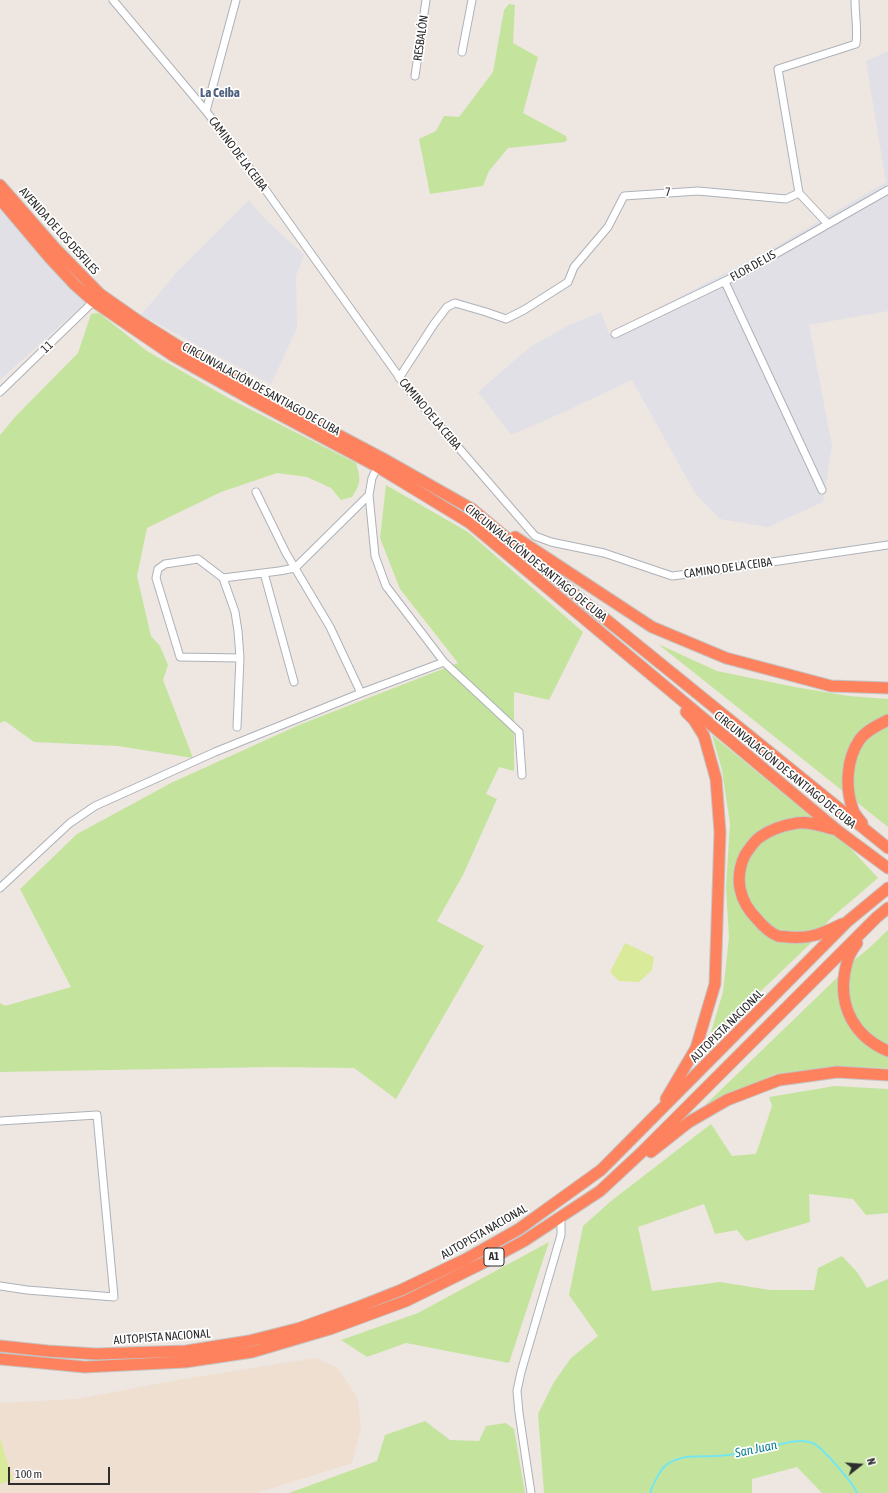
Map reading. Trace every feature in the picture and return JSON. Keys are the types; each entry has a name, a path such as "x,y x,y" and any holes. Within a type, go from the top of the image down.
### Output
{"highway":[{"name":"AVENIDA DE LOS DESFILES","path":"0,185 97,298"},
{"name":"AVENIDA DE LOS DESFILES","path":"0,199 75,285 97,298"},
{"name":"CIRCUNVALACIÓN DE SANTIAGO DE CUBA","path":"97,298 172,355 254,401 380,462 472,509 885,846"},
{"name":"CIRCUNVALACIÓN DE SANTIAGO DE CUBA","path":"380,462 470,523 838,830 888,868"},
{"path":"472,509 652,627 726,658 831,686 888,688"},
{"path":"626,654 694,720 704,736 716,779 720,832 715,984 696,1048 671,1091 653,1118"},
{"path":"868,832 854,811 847,780 848,771 851,757 860,740 868,731 888,720"},
{"path":"838,830 812,823 798,823 772,830 759,837 749,849 741,863 738,880 740,894 749,911 765,927 778,936 798,938 819,935 848,922"},
{"name":"AUTOPISTA NACIONAL","path":"0,1346 48,1352 96,1354 186,1351 249,1341 300,1328 401,1290 466,1259 519,1229 602,1170 848,922 888,888"},
{"name":"AUTOPISTA NACIONAL","path":"0,1359 84,1367 185,1362 252,1352 330,1329 406,1301 512,1247 600,1191 643,1152 877,917 888,908"},
{"path":"877,917 860,938 848,957 843,981 844,1002 851,1021 865,1038 878,1047 888,1051"},
{"path":"600,1191 689,1122 727,1100 778,1080 837,1072 888,1075"}],"street":[{"name":"CAMINO DE LA CEIBA","path":"113,0 206,111 262,184 399,378 535,536 551,542 604,553 672,576 888,545"},
{"path":"206,111 236,0"},
{"name":"RESBALÓN","path":"415,76 426,0"},
{"path":"462,52 472,0"},
{"path":"828,224 799,193 778,69 856,44 857,35 855,0"},
{"name":"FLOR DE LIS","path":"615,334 725,282 888,190"},
{"name":"7","path":"399,378 434,324 451,304 455,303 509,319 568,282 574,267 608,227 624,196 698,191 786,200 799,193"},
{"path":"725,282 822,490"},
{"name":"11","path":"0,392 97,298"},
{"path":"380,462 372,478 369,495 375,556 386,586 444,662 519,732 522,775"},
{"path":"256,492 286,553 330,627 361,693"},
{"path":"223,578 295,568 369,495"},
{"path":"528,546 551,542"},
{"path":"237,727 240,658 238,631 235,612 223,578 198,559 166,564 158,569 156,578 180,658 240,658"},
{"path":"264,573 294,682"},
{"path":"0,888 70,823 96,806 208,755 361,693 444,662"},
{"path":"0,1121 97,1115 114,1297 27,1290 0,1286"},
{"path":"531,1493 519,1413 518,1391 521,1372 561,1236 561,1217"}],"shaded area":[{"path":"888,51 888,311 809,325 832,446 823,502 768,527 720,519 695,493 632,380 511,435 478,392 530,347 569,325 601,312 609,334 775,247 886,182 866,61"},
{"path":"249,200 265,219 304,255 296,276 297,328 271,384 141,315 177,272"},
{"path":"0,209 85,303 0,380"},
{"path":"316,1358 338,1368 358,1399 361,1428 352,1463 257,1493 0,1493 0,1403 78,1399 177,1380"}],"green space":[{"path":"509,4 515,5 513,43 538,57 523,113 566,136 567,140 565,142 508,148 489,171 483,186 430,194 419,139 436,131 444,116 459,117 493,72 504,10"},
{"path":"99,313 147,351 230,399 356,463 359,473 359,484 352,497 341,500 331,488 307,477 277,473 221,492 147,528 137,576 151,636 160,646 168,665 163,680 193,758 118,746 34,742 5,721 0,723 0,435 15,417 78,353 91,314"},
{"path":"386,485 468,532 583,632 549,700 514,692 514,771 499,767 486,794 497,799 463,875 437,921 484,946 396,1099 354,1068 272,1067 0,1072 0,1003 5,1006 71,987 20,889 77,834 173,782 299,725 458,663 400,589 380,538"},
{"path":"658,644 717,671 795,687 849,696 888,699 888,827"},
{"path":"712,735 830,832 839,836 878,878 830,919 812,942 708,1042 723,992 729,938 726,887 730,824 722,770"},
{"path":"888,930 888,1068 834,1067 775,1074 700,1110 853,961"},
{"path":"625,943 654,957 652,970 639,982 619,981 610,972"},
{"path":"835,1086 888,1089 888,1213 866,1215 853,1199 809,1194 810,1222 746,1241 737,1230 715,1234 704,1204 638,1227 652,1291 720,1282 770,1290 814,1290 818,1268 842,1256 857,1272 867,1288 888,1279 888,1493 822,1493 797,1467 752,1479 752,1493 544,1493 538,1414 554,1382 571,1358 598,1336 569,1295 583,1226 611,1201 711,1124 732,1156 756,1154 772,1106 769,1097"},
{"path":"549,1242 509,1363 406,1343 367,1357 341,1340 418,1313"},
{"path":"425,1421 450,1440 479,1441 486,1426 506,1423 514,1429 525,1493 289,1493 377,1461 385,1435"},
{"path":"0,1438 13,1480 0,1484"}],"waterway":[{"name":"San Juan","path":"650,1493 663,1468 675,1460 687,1457 744,1453 800,1441 813,1443 823,1451 844,1474 857,1493"}],"district":[{"name":"La Ceiba","path":"220,93"}]}
